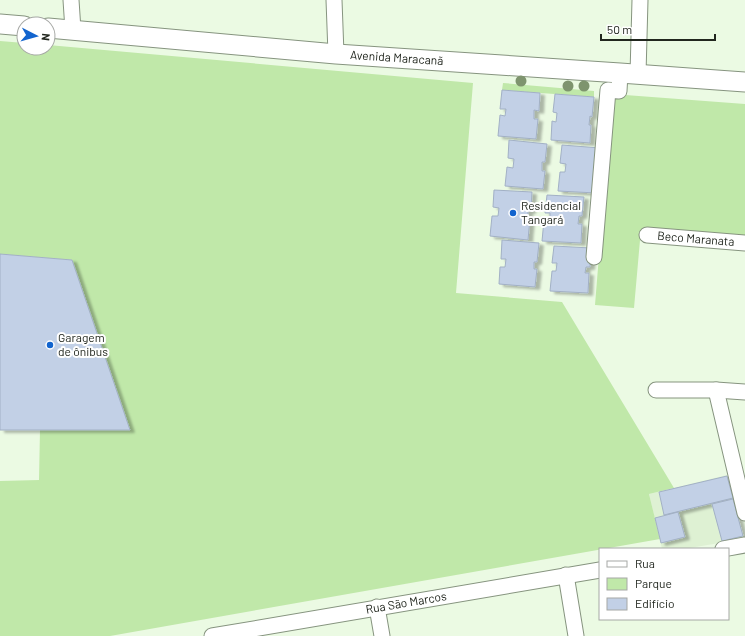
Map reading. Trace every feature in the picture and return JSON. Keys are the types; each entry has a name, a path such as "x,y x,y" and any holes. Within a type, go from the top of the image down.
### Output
{"street":[{"path":"71,0 73,30"},
{"path":"334,0 336,54"},
{"path":"594,257 608,90 619,91 629,73 640,0"},
{"path":"0,24 16,25"},
{"name":"Avenida Maracanã","path":"56,29 336,54 745,82"},
{"name":"Beco Maranata","path":"647,235 745,243"},
{"path":"656,390 716,390 745,392"},
{"path":"716,390 745,513"},
{"path":"728,548 745,545"},
{"name":"Rua São Marcos","path":"212,636 599,570"},
{"path":"566,576 576,636"},
{"path":"377,607 382,636"}],"shaded area":[{"path":"727,475 744,539 689,548 662,548 649,494"}],"green space":[{"path":"0,41 16,42 16,56 56,56 56,46 473,83 456,293 562,302 674,488 649,494 660,539 609,548 599,548 599,550 110,636 0,636 0,481 39,480 40,430 129,430 72,260 0,254"},
{"path":"503,83 594,91 594,97 502,90"},
{"path":"612,94 745,104 745,237 641,229 634,308 595,305"}],"building":[{"path":"502,90 540,93 539,111 534,110 534,119 538,119 536,139 498,136 500,115 505,116 506,109 500,109"},
{"path":"555,94 594,97 592,117 590,116 589,125 591,125 590,143 551,140 552,121 556,122 557,113 553,112"},
{"name":"Residencial Tangará","path":"509,140 547,144 545,162 542,162 542,171 545,171 543,189 505,186 507,167 513,168 514,159 508,158"},
{"name":"Residencial Tangará","path":"562,145 600,148 596,193 558,191 560,172 565,172 566,164 560,163"},
{"name":"Residencial Tangará","path":"494,190 532,192 531,211 528,211 528,218 530,218 528,240 490,236 492,216 498,216 499,208 493,207"},
{"name":"Residencial Tangará","path":"547,195 584,197 582,216 579,216 578,224 582,224 581,243 542,241 544,220 550,221 550,213 545,213"},
{"name":"Residencial Tangará","path":"502,240 539,243 537,262 534,262 534,269 537,269 535,287 499,284 500,267 505,267 506,259 501,259"},
{"name":"Residencial Tangará","path":"554,246 591,248 590,267 586,267 585,273 589,273 588,293 550,291 552,271 556,271 557,263 552,263"},
{"name":"Garagem de ônibus","path":"0,254 72,260 130,430 0,430"},
{"path":"727,476 733,498 664,515 659,492"},
{"path":"733,499 743,536 722,541 712,504"},
{"path":"678,512 685,537 661,543 655,518"}],"place":[{"name":"Residencial Tangará","path":"513,213"},
{"name":"Garagem de ônibus","path":"50,345"}]}
